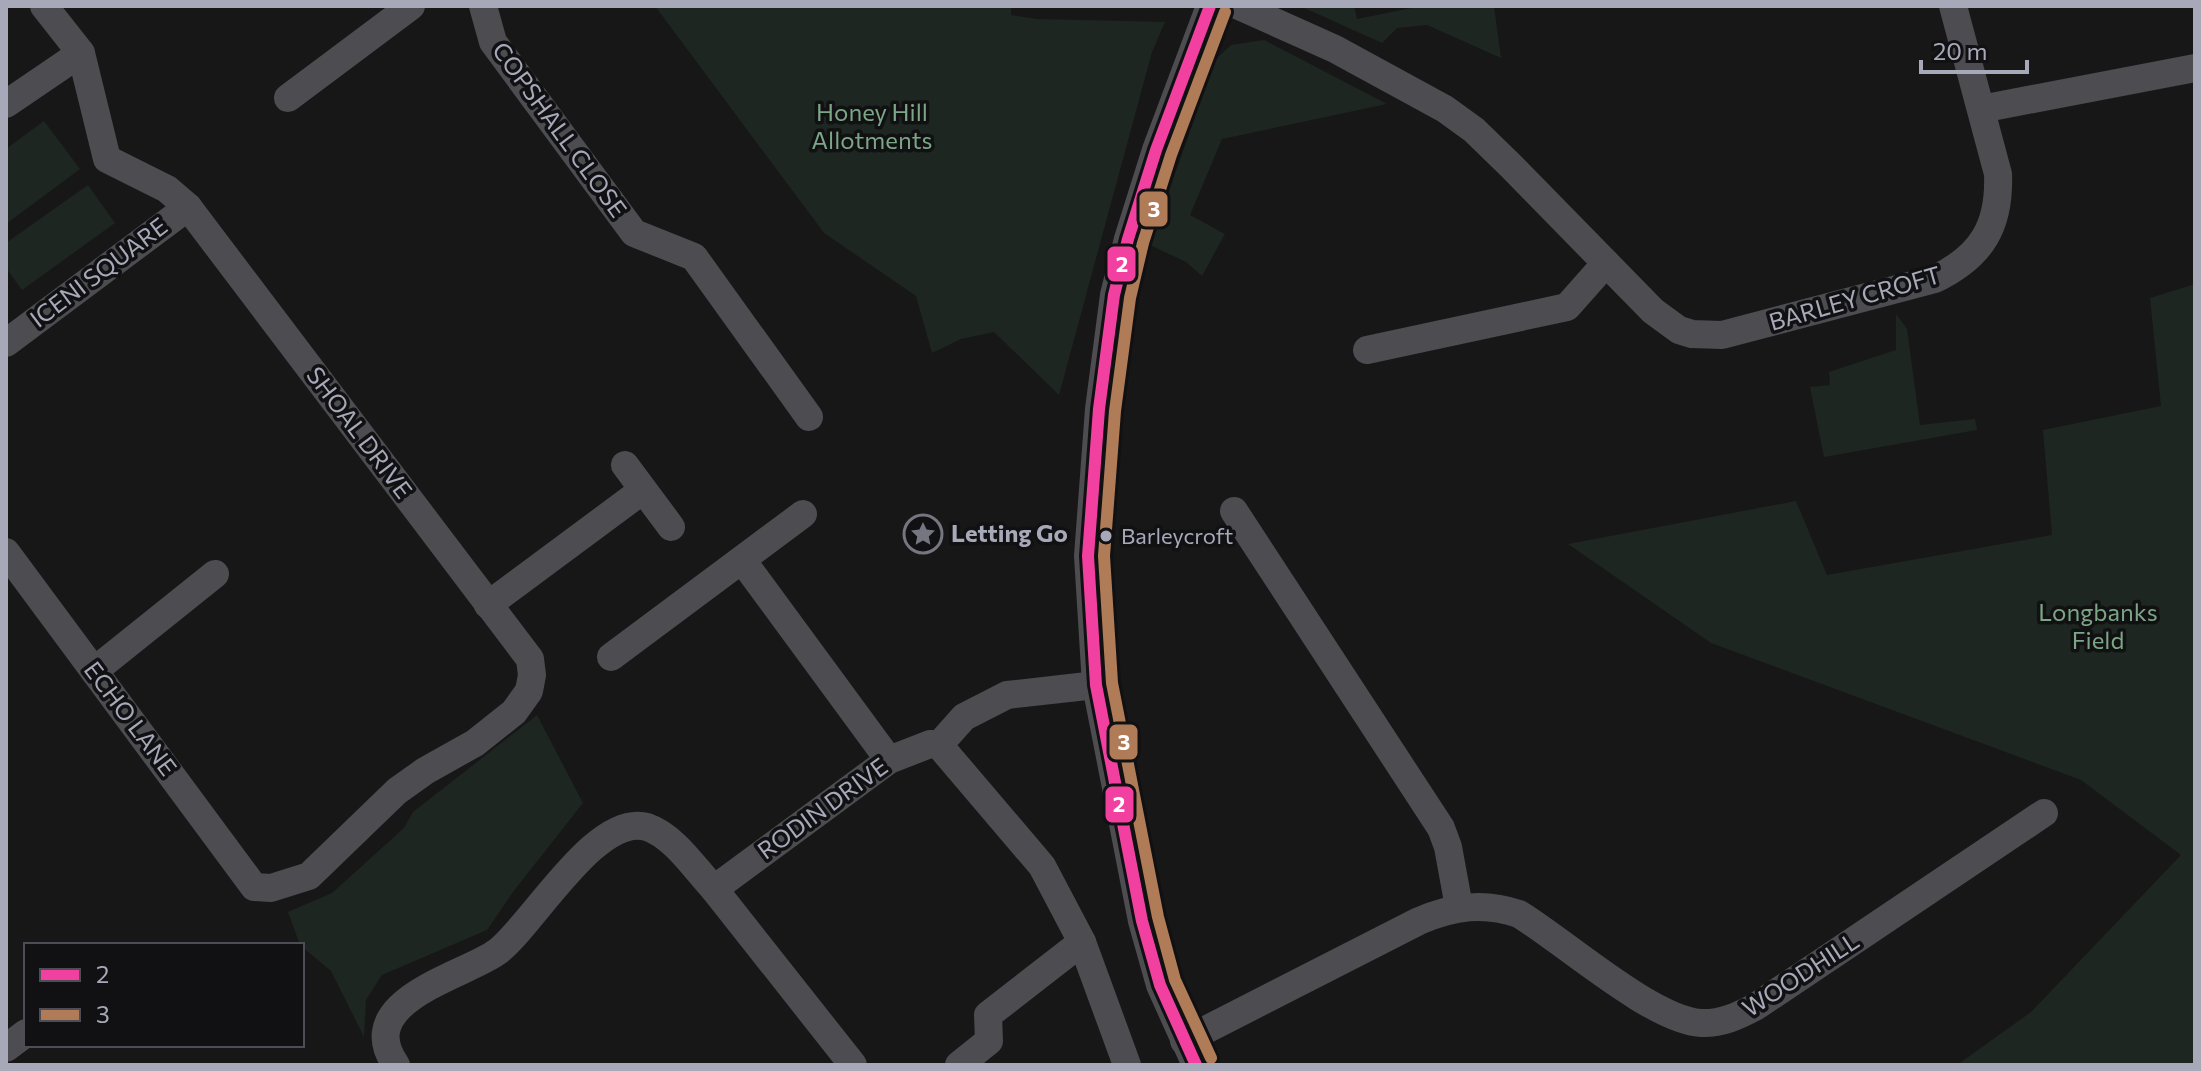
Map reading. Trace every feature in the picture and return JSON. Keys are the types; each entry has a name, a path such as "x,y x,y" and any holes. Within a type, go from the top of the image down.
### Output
{"street":[{"path":"6,104 81,53 44,6"},
{"path":"288,98 411,6"},
{"name":"COPSHALL CLOSE","path":"483,6 493,42 634,233 694,257 809,417"},
{"path":"1190,1053 1160,985 1142,921 1096,685 1088,556 1099,409 1114,295 1156,150 1210,6"},
{"name":"BARLEY CROFT","path":"1239,6 1335,49 1445,109 1474,130 1665,322 1679,330 1706,335 1742,331 1935,279 1959,268 1977,251 1995,216 1999,195 1998,174 1953,6"},
{"name":"ICENI SQUARE","path":"6,343 188,207 167,189 107,159 81,53"},
{"path":"1981,109 2195,68"},
{"name":"SHOAL DRIVE","path":"188,207 530,659 532,675 529,691 514,712 475,743 397,791 309,876 271,888 254,887"},
{"path":"1367,350 1567,307 1606,263"},
{"path":"625,465 671,527"},
{"path":"488,605 643,490"},
{"path":"1234,511 1441,828 1448,847 1459,907"},
{"path":"611,657 803,514"},
{"name":"ECHO LANE","path":"6,552 254,887"},
{"path":"742,560 889,760"},
{"path":"94,671 215,574"},
{"path":"1096,685 1007,695 964,717 939,745 1042,866 1082,942 1127,1065"},
{"name":"RODIN DRIVE","path":"714,889 889,760 930,744 939,745"},
{"name":"WOODHILL","path":"1190,1053 1419,921 1459,907 1499,908 1519,914 1659,1010 1701,1023 1736,1017 2044,813"},
{"path":"396,1065 386,1051 389,1022 406,1002 432,983 498,952 593,846 615,831 645,827 668,840 714,889 853,1065"},
{"path":"959,1065 989,1041 988,1015 1082,942"},
{"path":"6,1048 24,1034"}],"green space":[{"name":"Honey Hill Allotments","path":"655,6 1011,6 1011,15 1037,19 1165,22 1152,52 1059,395 994,332 961,339 932,353 916,296 824,233"},
{"path":"1300,6 1354,6 1357,19 1421,6 1494,6 1501,58 1427,25 1397,28 1382,43"},
{"path":"1264,40 1387,104 1222,139 1190,215 1225,234 1202,276 1186,262 1150,245 1215,60 1231,45"},
{"path":"44,121 80,169 6,224 6,149"},
{"path":"88,185 115,223 22,290 6,268 6,243"},
{"name":"Longbanks Field","path":"2195,284 2195,1065 1957,1065 2031,1012 2181,855 2081,780 1711,643 1568,544 1796,501 1827,575 2052,535 2043,430 2161,406 2150,298"},
{"path":"1896,314 1907,329 1920,425 1975,419 1977,430 1824,457 1810,387 1830,385 1829,372 1896,350"},
{"path":"537,715 583,803 487,930 382,975 366,1000 364,1037 331,971 304,948 304,943 299,943 288,912 332,893 404,828 413,812"}],"transit line":[{"name":"2","path":"1196,1065 1160,985 1142,921 1096,685 1088,556 1099,409 1114,295 1156,150 1210,6"},
{"name":"3","path":"1211,1058 1175,980 1158,917 1112,683 1104,556 1115,411 1130,298 1143,243 1171,155 1225,12"}],"place":[{"name":"Letting Go","path":"923,534"},
{"name":"Barleycroft","path":"1106,536"}]}
